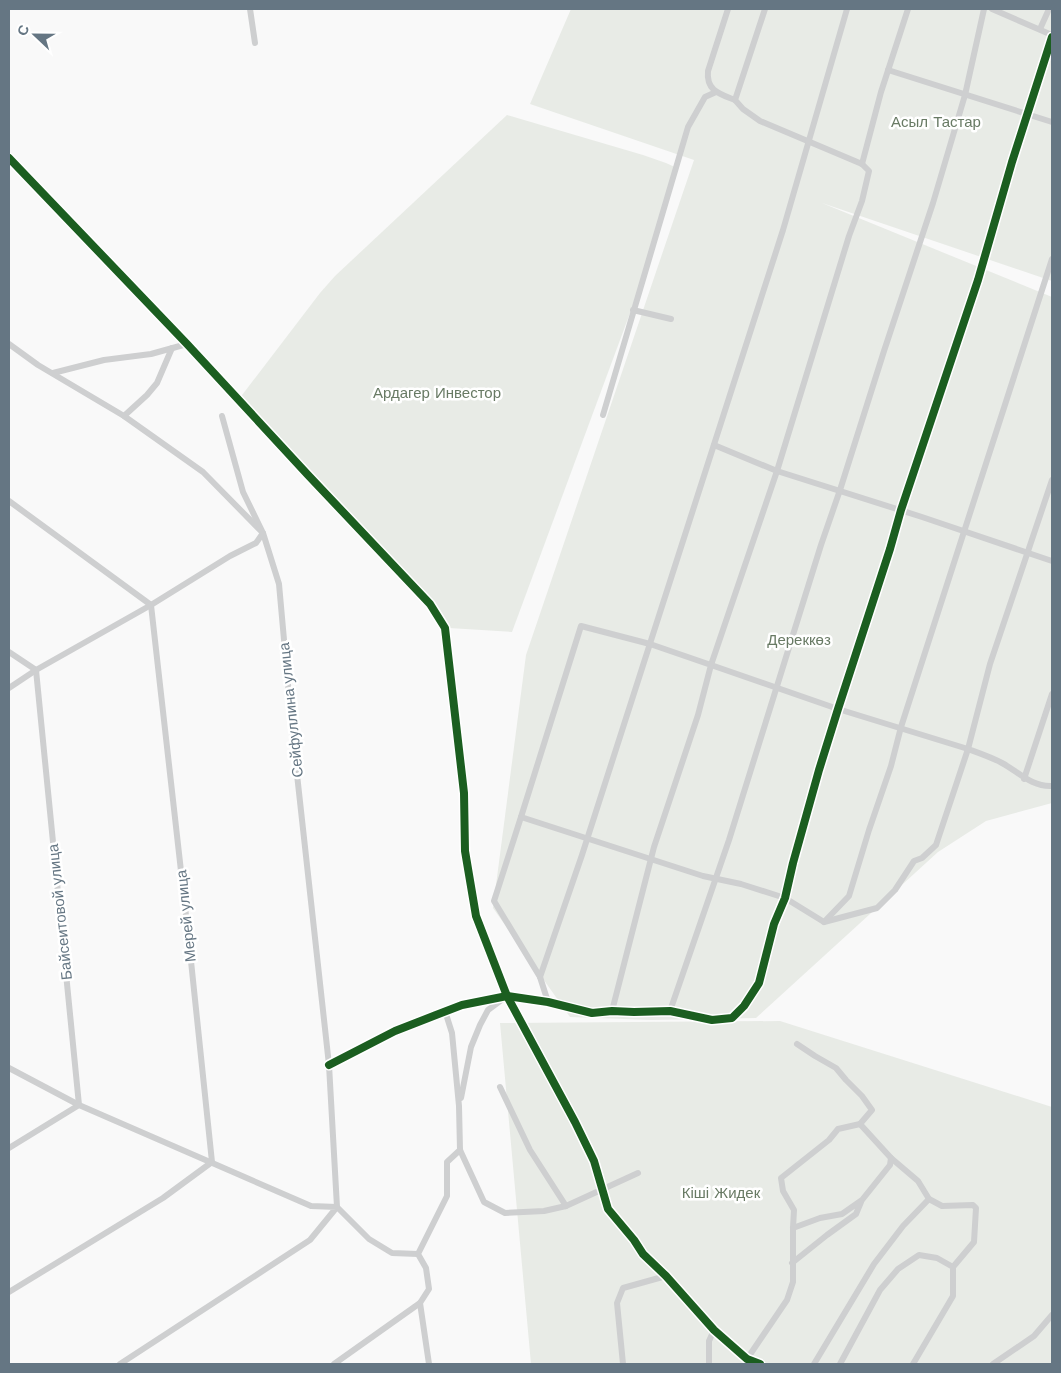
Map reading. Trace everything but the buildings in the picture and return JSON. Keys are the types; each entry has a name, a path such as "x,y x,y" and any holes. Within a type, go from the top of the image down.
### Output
{"street":[{"path":"250,9 255,43"},
{"path":"612,1010 651,859 698,715 711,665 777,471 862,200 869,171 862,164 760,121 743,109 735,100 716,92 709,84 707,78 708,71 728,9"},
{"path":"735,100 765,9"},
{"path":"540,977 587,838 783,230 847,9"},
{"path":"862,164 881,92 908,9"},
{"path":"670,1011 728,840 820,545 840,490 933,203 965,95 984,9"},
{"path":"329,1065 395,1031 462,1005 507,996 548,1002 592,1013 612,1010 634,1012 670,1011 712,1020 732,1018 744,1006 759,983 774,924 785,898 819,770 890,550 901,510 978,280 1012,162 1052,36 992,9"},
{"path":"1040,29 1049,9"},
{"path":"888,70 1052,122"},
{"path":"603,415 688,127 705,98 716,92"},
{"path":"9,158 187,344 430,604 445,628 464,793 465,852 476,916 507,996 594,1161 608,1209 643,1254 666,1276 714,1330 748,1362 760,1364"},
{"path":"824,922 848,896 1052,259"},
{"path":"633,310 671,319"},
{"name":"Сейфуллина улица","path":"9,344 53,374 124,416 203,472 263,533 279,584 293,739 329,1065 337,1207"},
{"path":"53,374 104,360 151,354 187,344"},
{"path":"124,416 147,396 157,383 172,348"},
{"path":"9,688 36,670 151,605 230,556 256,543 263,533 243,492 222,416"},
{"path":"714,445 777,471 840,490 1052,561"},
{"path":"521,817 703,876 741,884 785,898 824,922 877,908 896,890 914,860 922,858 936,845 968,748 990,664 1052,480"},
{"path":"9,501 151,605"},
{"name":"Мерей улица","path":"151,605 212,1162"},
{"path":"548,1002 540,977 494,900 581,626 650,644 838,709 968,748 1003,764 1024,779 1045,787 1052,786"},
{"path":"9,652 36,670"},
{"name":"Байсеитовой улица","path":"36,670 79,1105"},
{"path":"1024,779 1052,694"},
{"path":"459,1106 471,1047 480,1025 488,1010 507,996"},
{"path":"445,1012 452,1034 459,1106 460,1150 484,1202 505,1213 544,1211 566,1206 638,1173"},
{"path":"748,1362 787,1300 793,1282 794,1210 783,1191 781,1178 829,1140 838,1129 860,1124 872,1110 862,1096 836,1068 797,1044"},
{"path":"9,1068 79,1105 311,1206 337,1207 369,1239 392,1253 418,1254"},
{"path":"500,1087 530,1150 566,1206"},
{"path":"9,1148 79,1105"},
{"path":"860,1124 892,1158 918,1181 929,1200 942,1206 973,1205 976,1208 974,1242 953,1267 953,1296 913,1364"},
{"path":"418,1254 446,1196 447,1162 460,1150"},
{"path":"792,1263 856,1214 862,1200 890,1165 892,1158"},
{"path":"9,1292 163,1198 212,1162"},
{"path":"793,1228 820,1218 842,1214 862,1200"},
{"path":"814,1364 874,1264 903,1226 929,1200"},
{"path":"120,1364 310,1240 337,1207"},
{"path":"334,1364 420,1303 429,1289 426,1268 418,1254"},
{"path":"840,1364 880,1290 898,1269 920,1255 937,1258 953,1267"},
{"path":"623,1364 617,1303 623,1288 666,1276"},
{"path":"420,1303 429,1364"},
{"path":"993,1364 1034,1336 1052,1315"},
{"path":"709,1364 709,1341 714,1330"}],"green space":[{"name":"Дереккөз","path":"571,9 1052,9 1052,281 822,203 1052,297 1052,803 986,821 938,852 756,1018 651,1020 570,1017 493,908 526,655 694,160 530,104"},
{"name":"Ардагер Инвестор","path":"507,115 643,155 677,168 640,286 512,632 449,628 317,491 236,403 335,276"},
{"name":"Кіші Жидек","path":"780,1021 1052,1107 1052,1364 531,1364 500,1023"}],"cycle path":[{"path":"329,1065 395,1031 436,1015 462,1005 507,996 548,1002 592,1013 670,1011 712,1020 732,1018 744,1006 759,983 774,924 785,898 819,770 901,510 978,280 1012,162 1052,37"},
{"path":"9,158 187,344 430,604 445,628 464,793 465,851 476,916 507,996 594,1161 608,1209 643,1254 666,1276 714,1330 747,1359 760,1364"}],"park label":[{"name":"Асыл Тастар","path":"936,122"}]}
